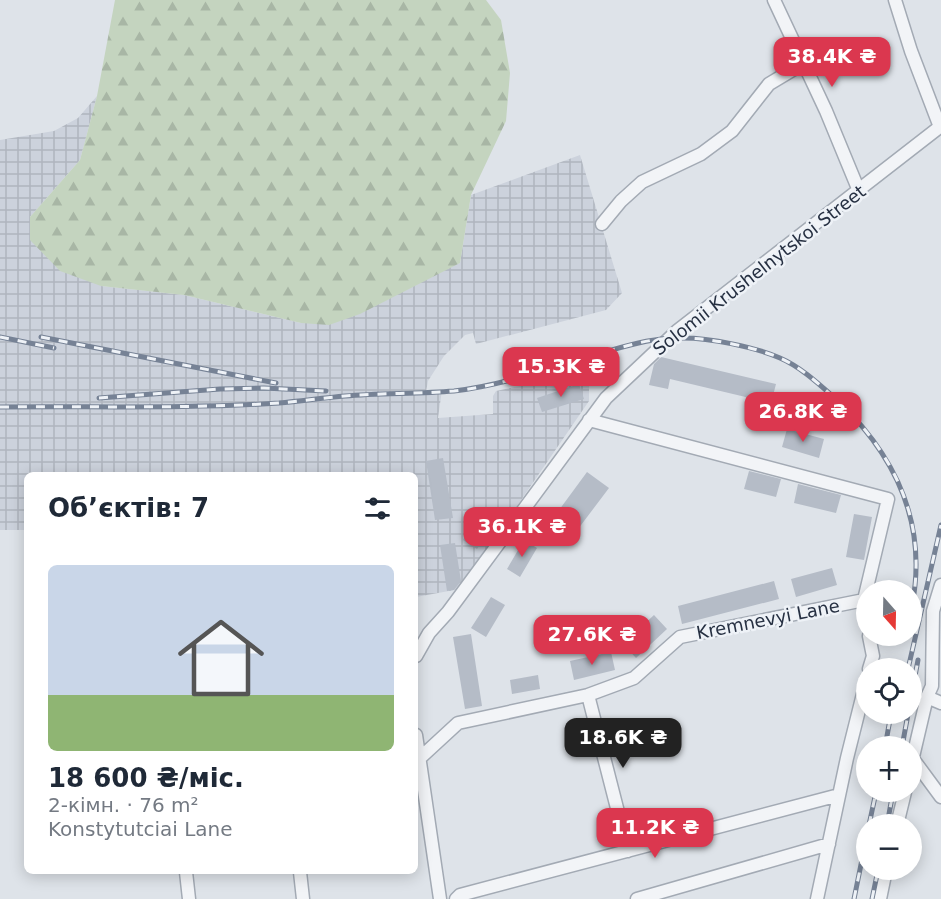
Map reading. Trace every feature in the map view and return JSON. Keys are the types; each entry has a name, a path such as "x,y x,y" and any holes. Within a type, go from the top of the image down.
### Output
{"street":[{"path":"774,0 859,191"},
{"path":"895,0 911,51 940,127"},
{"path":"602,224 621,201 642,182 701,154 732,131 769,84 804,63"},
{"name":"Solomii Krushelnytskoi Street","path":"418,652 429,633 448,612 606,398 677,330 940,127"},
{"path":"589,420 888,499 869,580"},
{"path":"919,736 933,687 933,611 941,585"},
{"name":"Kremnevyi Lane","path":"420,758 458,723 588,694 634,678 680,637 856,602"},
{"path":"933,687 941,703"},
{"path":"588,694 628,851"},
{"path":"816,899 856,724"},
{"path":"418,746 440,899"},
{"path":"922,773 941,797"},
{"path":"456,899 460,896 839,795"},
{"path":"637,899 828,844"},
{"path":"186,874 189,899"},
{"path":"300,874 303,899"},
{"path":"880,899 884,880"}],"shaded area":[{"path":"97,96 80,160 30,217 101,286 184,295 301,323 460,263 471,195 580,155 622,293 606,310 476,344 473,333 465,335 444,356 428,381 426,392 442,390 438,418 493,414 493,396 496,391 579,373 589,382 589,401 460,589 418,597 418,472 24,472 24,530 0,530 0,140 54,131 78,118"}],"green space":[{"path":"115,0 486,0 501,20 510,73 506,121 471,195 460,263 360,314 329,325 301,323 184,295 101,286 60,271 30,240 30,217 80,160 97,96"}],"building":[{"path":"661,357 776,384 768,415 751,410 754,399 670,379 668,389 649,385 654,364"},
{"path":"579,384 584,399 542,412 537,398"},
{"path":"787,429 824,439 819,458 782,447"},
{"path":"443,458 453,518 435,520 426,461"},
{"path":"749,471 781,479 776,497 744,489"},
{"path":"587,472 609,488 572,537 551,521"},
{"path":"798,484 841,495 836,513 794,503"},
{"path":"485,509 499,518 477,549 463,540"},
{"path":"854,514 872,517 864,560 846,557"},
{"path":"524,540 537,548 520,577 507,569"},
{"path":"455,543 461,581 454,590 447,591 440,545"},
{"path":"832,568 837,585 796,597 791,579"},
{"path":"774,581 779,599 682,624 678,606"},
{"path":"491,597 505,605 486,637 471,628"},
{"path":"654,615 667,629 636,658 623,644"},
{"path":"471,634 482,706 465,709 453,637"},
{"path":"611,652 615,670 574,680 570,661"},
{"path":"538,675 540,689 512,694 510,680"}],"railway":[{"path":"0,337 54,348"},
{"path":"41,337 276,383"},
{"path":"0,407 244,405 359,395 454,391 513,379 617,348 654,340 694,338 732,344 770,354 803,371 837,400 876,444 903,493 911,519 915,547 915,580"},
{"path":"99,398 220,389 264,388 326,391"},
{"path":"911,658 941,525"},
{"path":"887,736 889,724"},
{"path":"904,736 906,724"},
{"path":"871,814 874,802"},
{"path":"889,814 891,802"},
{"path":"854,899 858,880"},
{"path":"872,899 876,880"}]}
